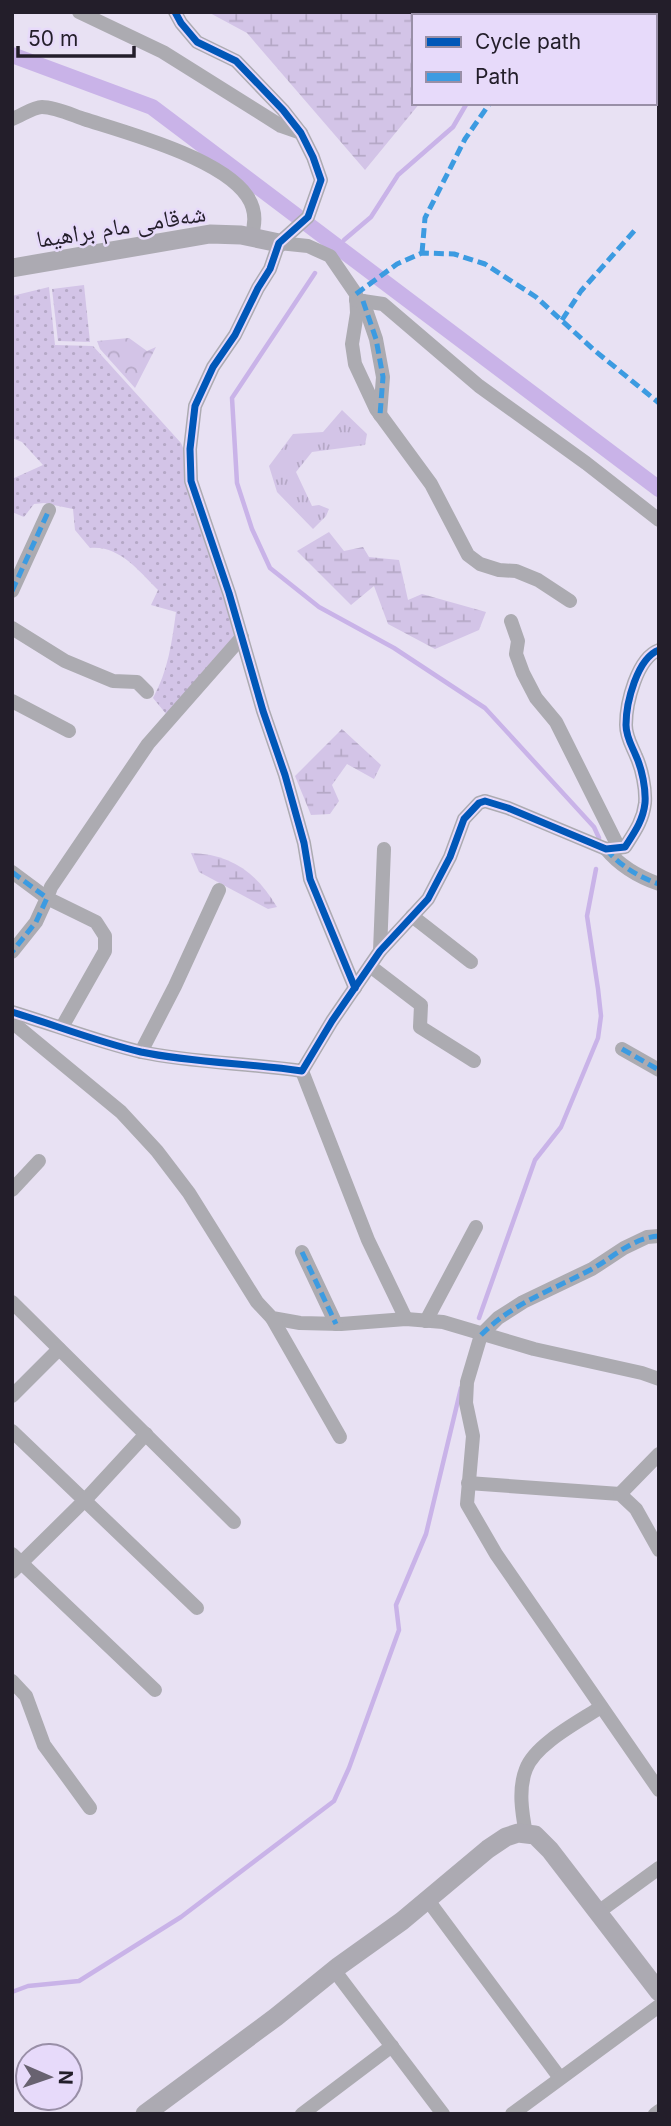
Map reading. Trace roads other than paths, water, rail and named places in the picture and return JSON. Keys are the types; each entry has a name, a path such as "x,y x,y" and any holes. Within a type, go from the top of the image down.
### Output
{"street":[{"path":"79,12 163,52 281,126 301,133"},
{"path":"175,12 197,42 236,61 301,133 321,180 308,217 279,243 270,269 235,335 213,367 195,406 190,449 191,481 285,775 304,843 310,879 355,988"},
{"path":"12,119 41,107 134,136 201,162 247,195 255,220 251,237"},
{"name":"شەقامی مام براهیما","path":"12,268 210,234 251,237 279,243"},
{"path":"279,243 308,246 330,256 356,293 376,339 383,377 380,415"},
{"path":"360,301 352,344 355,364 380,415 431,484 468,555 480,564 538,580 570,601"},
{"path":"360,301 383,304 479,386 586,463 659,520"},
{"path":"12,591 49,510"},
{"path":"510,621 518,641 516,654 523,673 536,698 556,722 607,848 627,868 645,880 659,884"},
{"path":"12,628 65,662 113,681 136,682 147,692"},
{"path":"12,952 36,922 51,887 148,744 242,637"},
{"path":"302,1071 380,951 428,898 450,857 464,819 479,803 508,808 607,848 625,847 640,825 645,802 637,756 629,743 626,726 632,690 645,659 659,650"},
{"path":"12,701 69,731"},
{"path":"380,951 384,849"},
{"path":"12,872 47,898 96,922 105,936 105,951 62,1027"},
{"path":"141,1052 219,890"},
{"path":"412,916 471,962"},
{"path":"370,966 421,1006 420,1027 474,1061"},
{"path":"12,1012 141,1052 207,1061 253,1063 302,1071"},
{"path":"12,1022 121,1112 157,1151 190,1194 257,1302 272,1318 340,1437"},
{"path":"622,1049 659,1070"},
{"path":"302,1071 368,1240 405,1319"},
{"path":"12,1190 39,1161"},
{"path":"426,1321 476,1227"},
{"path":"659,1236 648,1237 624,1248 592,1269 523,1302 477,1333 467,1382 466,1403 472,1436 467,1504 490,1544 659,1790"},
{"path":"302,1252 336,1324"},
{"path":"12,1302 234,1522"},
{"path":"272,1318 300,1323 336,1324 405,1319 443,1322 659,1379"},
{"path":"12,1396 59,1349"},
{"path":"12,1431 197,1608"},
{"path":"146,1434 86,1499 15,1563 155,1690"},
{"path":"620,1494 659,1454"},
{"path":"468,1483 532,1485 620,1494 636,1509 659,1550"},
{"path":"12,1681 26,1696 44,1745 90,1808"},
{"path":"601,1707 550,1741 526,1768 521,1810 531,1834 659,1992"},
{"path":"145,2114 402,1921 452,1877 506,1837 518,1833 531,1834"},
{"path":"597,1913 659,1868"},
{"path":"427,1899 560,2078"},
{"path":"334,1970 443,2114"},
{"path":"512,2114 659,2006"},
{"path":"302,2114 392,2046"}],"waterway":[{"path":"12,55 152,107 659,489"},
{"path":"344,240 371,217 398,175 453,127 466,105"},
{"path":"315,273 232,398 237,483 252,529 270,568 319,607 394,648 485,708 594,827 599,838"},
{"path":"479,1318 535,1160 561,1127 598,1038 601,1016 587,916 596,869"},
{"path":"12,1992 28,1986 79,1981 181,1917 334,1801 349,1768 399,1630 396,1605 426,1534 461,1388"}]}
